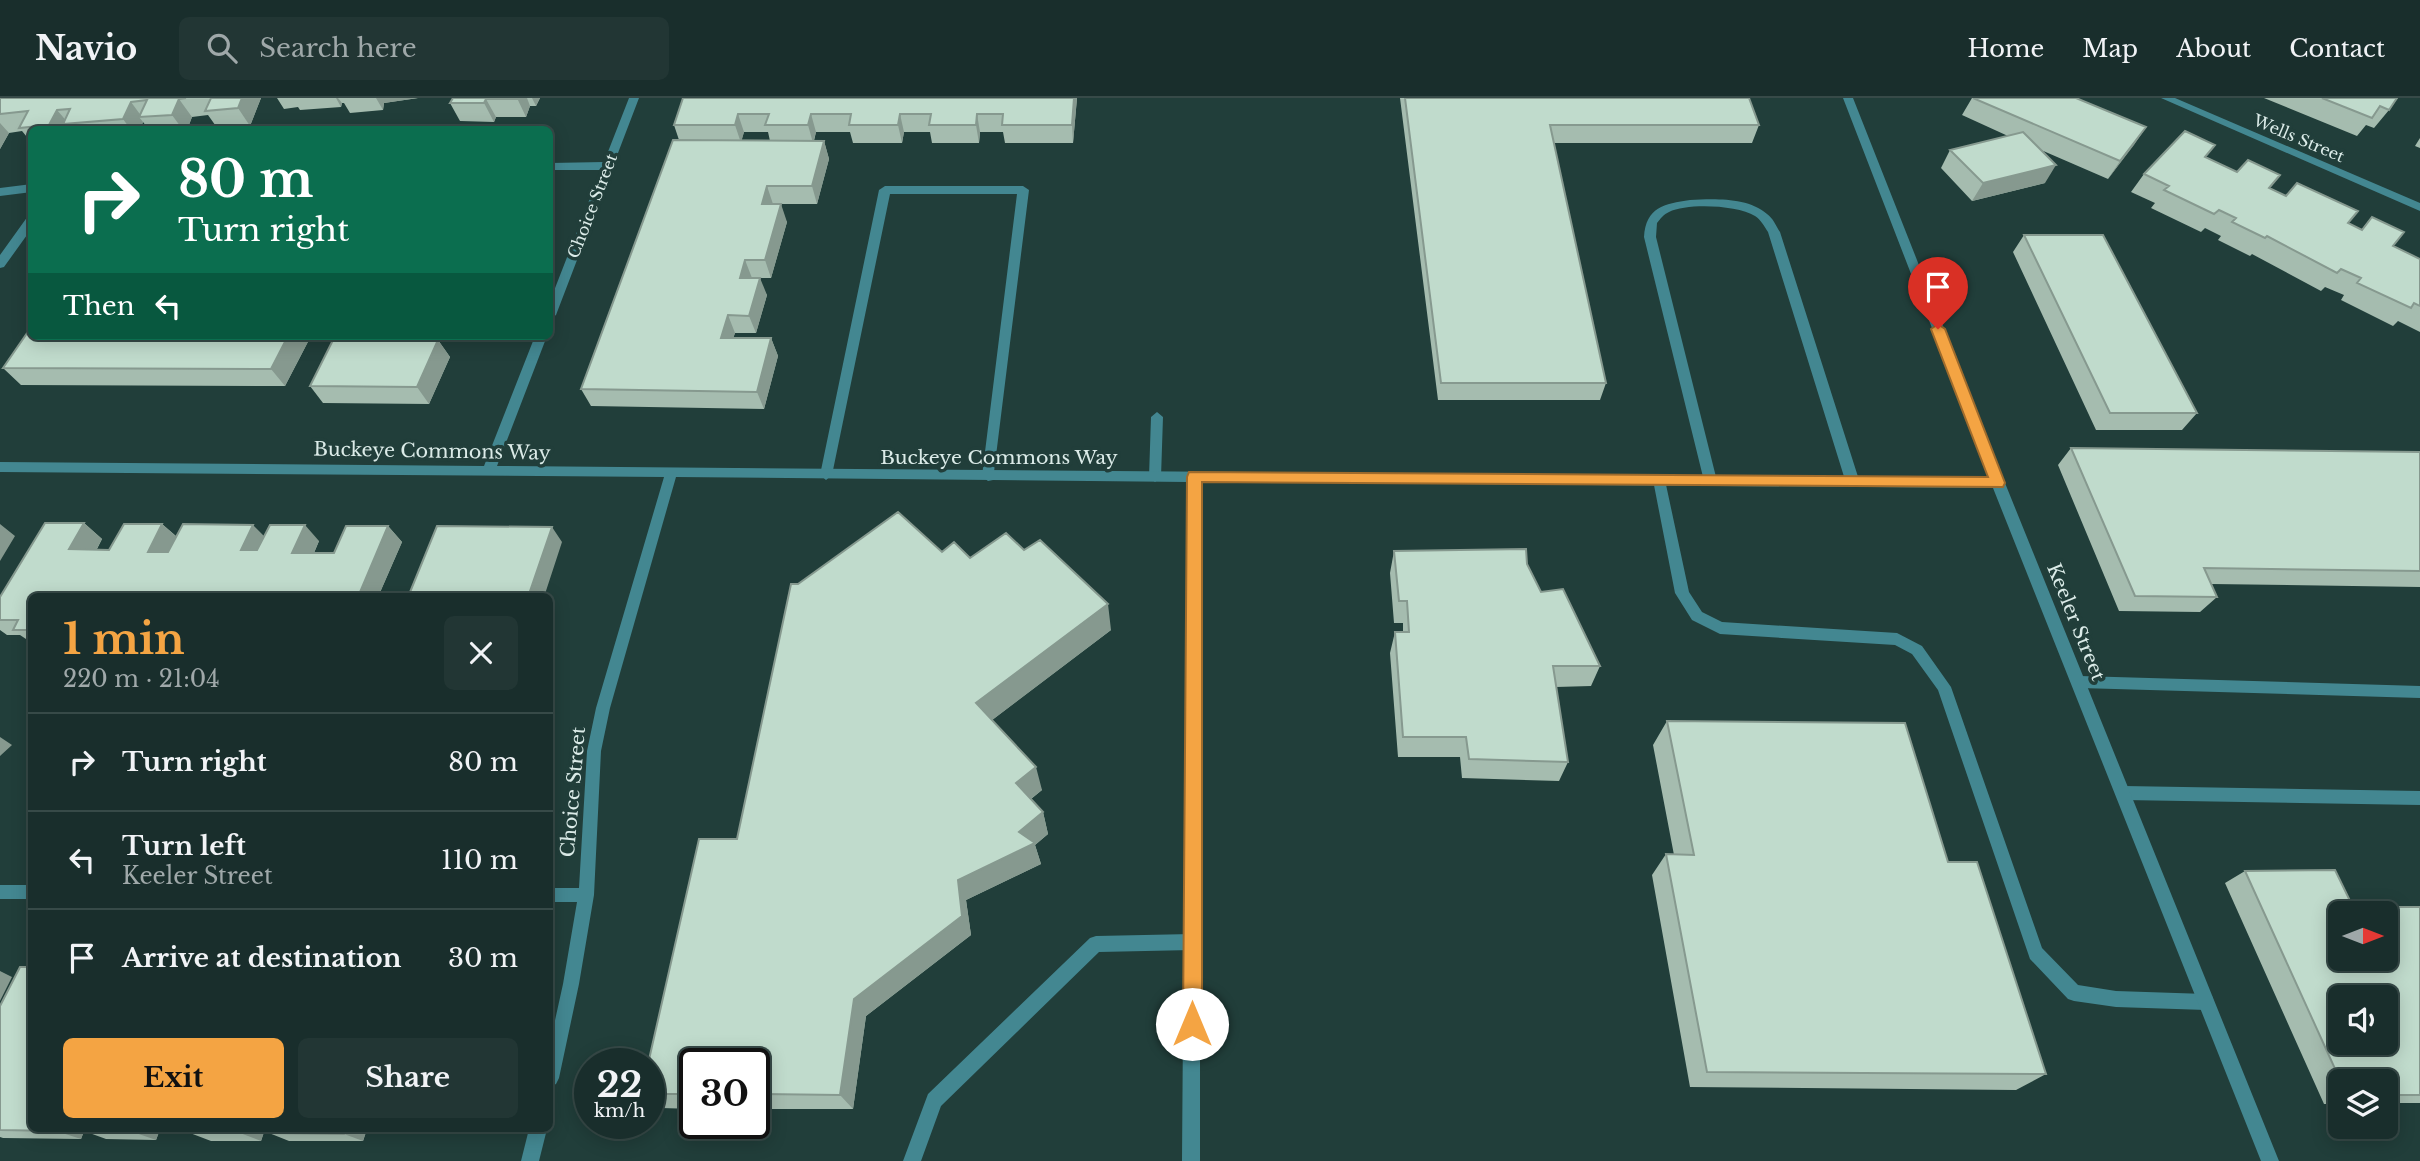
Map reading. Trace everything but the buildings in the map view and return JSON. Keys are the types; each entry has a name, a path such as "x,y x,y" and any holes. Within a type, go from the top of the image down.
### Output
{"street":[{"name":"Choice Street","path":"553,307 634,98"},
{"name":"Keeler Street","path":"1848,98 1998,483 2270,1161"},
{"name":"Wells Street","path":"2166,98 2420,207"},
{"path":"553,166 607,166"},
{"path":"0,192 28,188"},
{"path":"826,475 885,190 1023,190 988,476"},
{"path":"1710,481 1650,237 1651,222 1665,208 1690,204 1749,208 1765,217 1774,232 1853,483"},
{"path":"0,264 28,225"},
{"path":"489,470 539,340"},
{"path":"1155,477 1157,417"},
{"name":"Buckeye Commons Way","path":"0,467 1998,483"},
{"name":"Choice Street","path":"553,1065 571,984 586,895 594,751 603,708 671,474"},
{"path":"1191,1161 1194,477"},
{"path":"1659,480 1682,593 1697,616 1720,628 1897,639 1917,650 1944,687 2036,953 2074,993 2116,999 2206,1002"},
{"path":"2080,682 2420,692"},
{"path":"2124,793 2420,797"},
{"path":"0,892 28,892"},
{"path":"553,895 586,895"},
{"path":"912,1161 934,1100 1096,944 1192,942"},
{"path":"530,1161 537,1132"}],"route":[{"path":"1192,1024 1194,477 1998,483 1938,329"}]}
